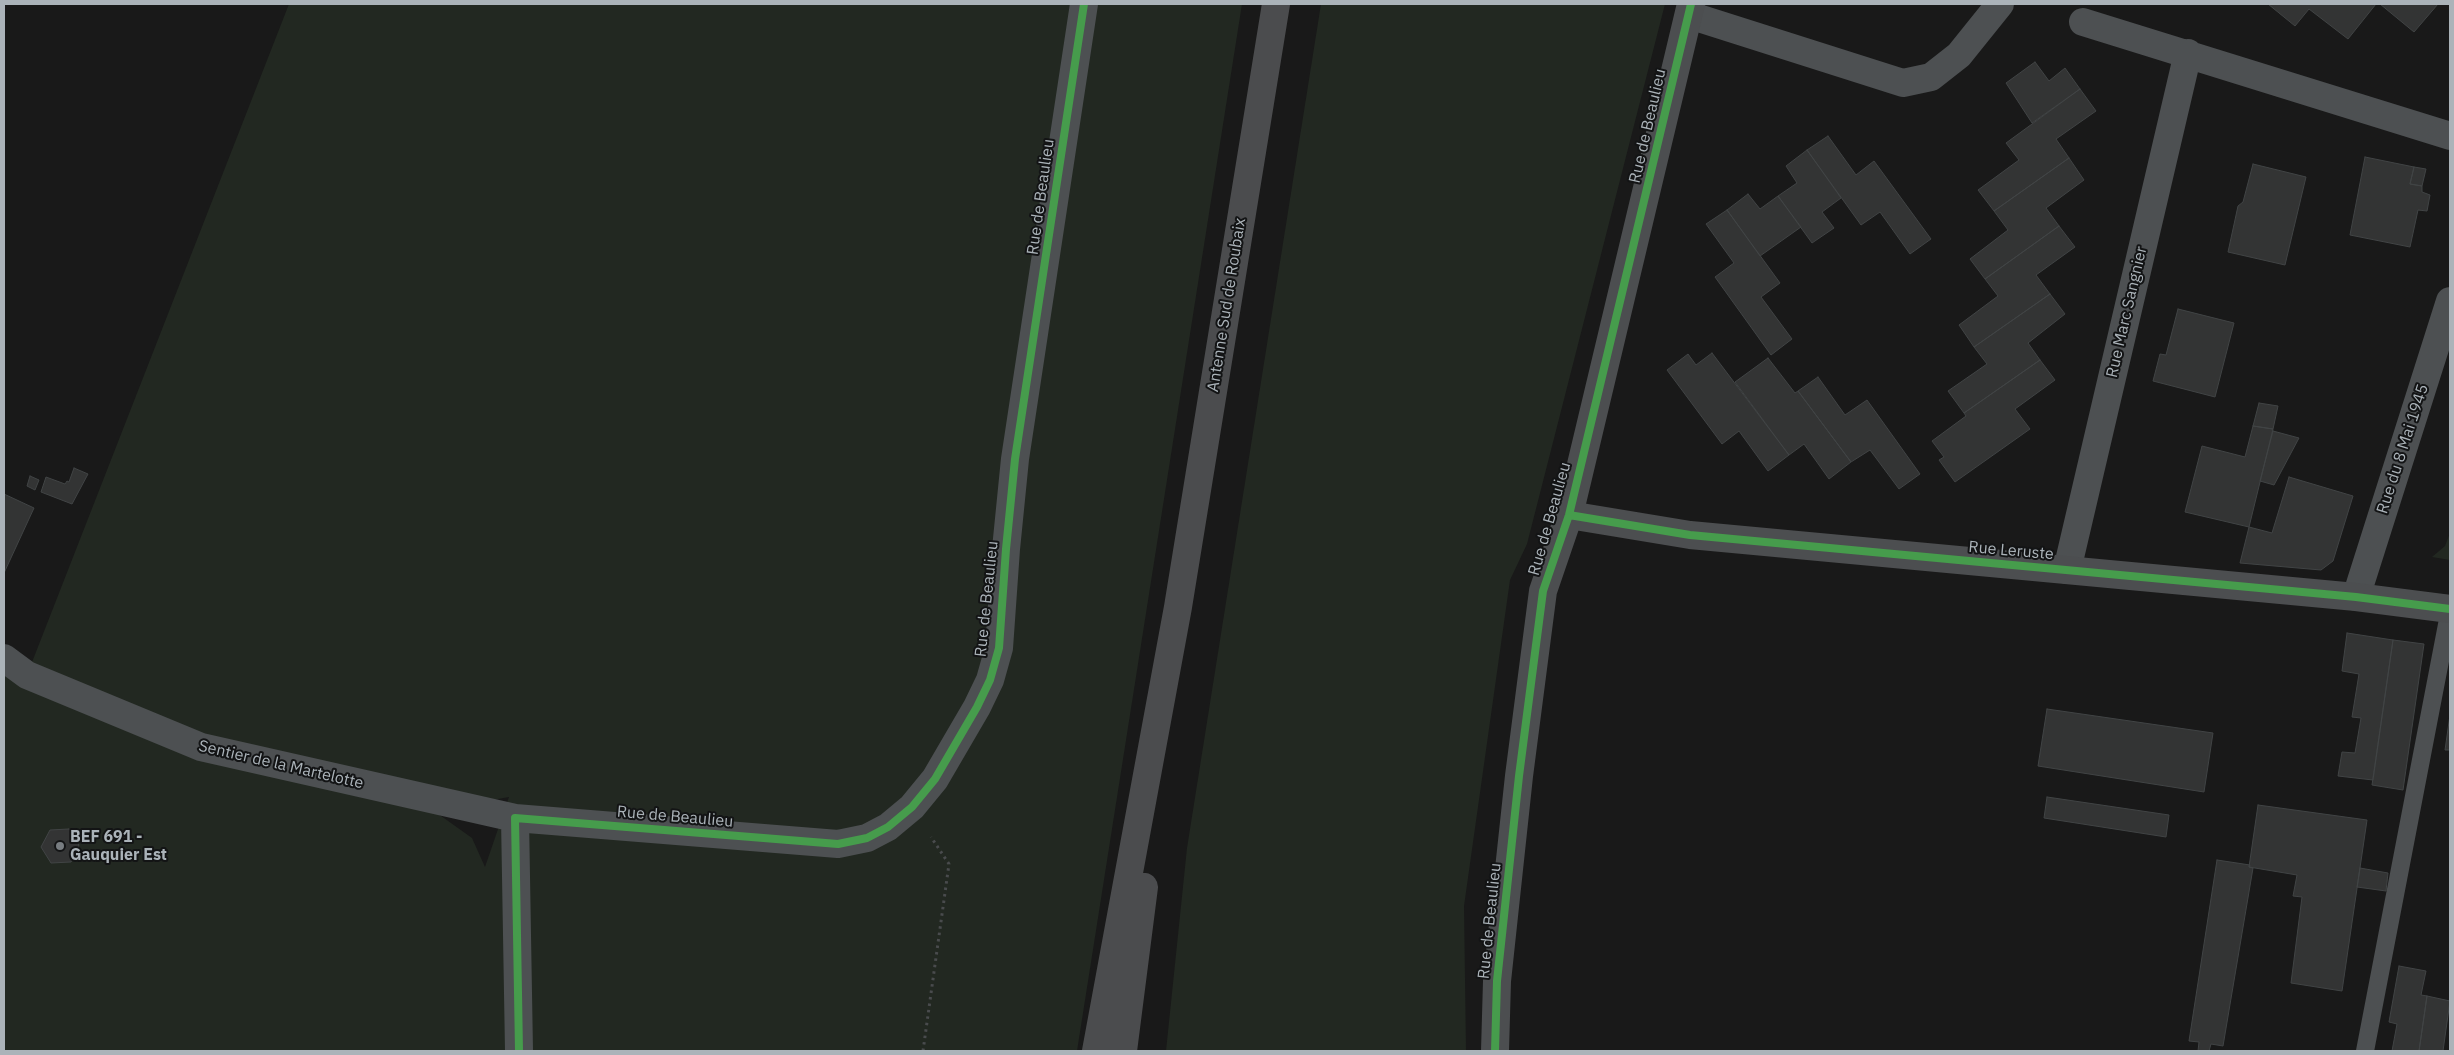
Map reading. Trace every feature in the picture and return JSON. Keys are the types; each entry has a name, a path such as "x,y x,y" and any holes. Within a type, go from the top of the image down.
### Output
{"highway":[{"name":"Antenne Sud de Roubaix","path":"1178,607 1276,4"},
{"path":"1096,1051 1178,607"},
{"path":"1123,1051 1178,607"}],"street":[{"name":"Rue de Beaulieu","path":"515,818 838,844 867,838 888,827 912,807 935,779 956,745 990,680 999,648 1015,459 1084,4"},
{"path":"1690,10 1903,82 1931,77 1959,55 2000,4"},
{"name":"Rue de Beaulieu","path":"1495,1051 1497,981 1519,776 1544,591 1569,515 1690,10"},
{"path":"2083,22 2188,53 2450,136"},
{"name":"Rue Marc Sangnier","path":"2067,570 2188,53"},
{"name":"Rue du 8 Mai 1945","path":"2356,598 2450,301"},
{"name":"Rue Leruste","path":"1569,515 1690,535 2356,598 2450,609"},
{"name":"Sentier de la Martelotte","path":"4,658 27,675 201,747 515,818"},
{"path":"515,818 519,1051"}],"lane":[{"path":"2365,1051 2450,609"}],"path":[{"path":"912,807 949,864 923,1051"}],"shaded area":[{"path":"289,4 1242,4 1077,1051 4,1051 4,661 27,675","holes":["413,796 459,806 509,797 485,867 472,838"]},
{"path":"1321,4 1665,4 1527,544 1510,580 1464,906 1466,1051 1166,1051 1187,848"},
{"path":"2450,533 2450,560 2432,557 2445,546"}],"building":[{"path":"2268,4 2376,4 2348,39 2309,9 2295,26"},
{"path":"2380,4 2438,4 2414,32"},
{"path":"2035,62 2049,81 2065,68 2080,89 2032,123 2006,83"},
{"path":"2080,89 2096,111 2056,139 2069,158 1994,211 1978,190 2019,160 2006,143"},
{"path":"1828,136 1856,175 1874,161 1931,239 1910,254 1880,212 1861,225 1807,150"},
{"path":"1807,150 1841,198 1822,212 1834,228 1812,243 1778,196 1797,183 1786,166"},
{"path":"2365,157 2414,167 2410,184 2422,186 2422,192 2430,195 2427,211 2418,210 2410,247 2350,235"},
{"path":"2069,158 2084,180 2046,208 2059,226 1985,279 1970,259 2008,230 1994,211"},
{"path":"2253,164 2306,177 2285,265 2228,252 2238,206 2243,202"},
{"path":"2414,167 2426,169 2422,186 2410,184"},
{"path":"1748,194 1760,209 1778,196 1801,227 1760,256 1727,210"},
{"path":"1727,210 1780,283 1761,297 1792,339 1771,355 1715,277 1734,263 1706,224"},
{"path":"2059,226 2075,247 2036,275 2050,294 1974,347 1959,325 1998,296 1985,279"},
{"path":"2050,294 2065,314 2028,343 2040,360 1964,413 1948,391 1987,364 1974,347"},
{"path":"2178,309 2234,323 2215,397 2153,381 2160,354 2166,355"},
{"path":"1712,353 1789,455 1768,471 1739,431 1722,444 1667,370 1688,354 1696,365"},
{"path":"1768,358 1795,393 1798,391 1851,462 1829,479 1804,444 1789,455 1735,382"},
{"path":"2040,360 2055,380 2015,409 2030,429 1955,482 1939,460 1944,457 1932,441 1966,416 1964,413"},
{"path":"1818,377 1845,415 1867,400 1920,474 1899,489 1870,450 1851,462 1798,391"},
{"path":"2259,403 2278,406 2273,429 2253,426"},
{"path":"2253,426 2273,429 2249,527 2185,512 2202,446 2245,457"},
{"path":"2273,431 2299,438 2274,485 2260,481"},
{"path":"74,468 88,474 72,504 41,492 46,477 65,484 67,481 69,482"},
{"path":"30,476 39,480 35,490 27,486"},
{"path":"2289,477 2353,496 2333,561 2321,570 2240,563 2249,527 2272,533"},
{"path":"4,494 34,508 4,573"},
{"path":"2347,633 2393,640 2373,780 2338,776 2342,752 2355,753 2361,718 2352,717 2359,674 2342,671"},
{"path":"2393,640 2424,644 2403,790 2372,785"},
{"path":"2047,709 2213,733 2204,792 2038,766"},
{"path":"2450,715 2450,750 2445,750"},
{"path":"2047,797 2169,815 2166,837 2044,818"},
{"path":"2258,805 2367,820 2342,991 2291,983 2302,897 2293,896 2297,875 2249,867"},
{"name":"BEF 691 - Gauquier Est","path":"69,829 79,845 71,862 51,863 41,847 50,830"},
{"path":"2217,860 2250,865 2249,867 2253,868 2223,1046 2211,1044 2209,1051 2198,1051 2199,1042 2189,1041"},
{"path":"2360,868 2388,873 2386,891 2357,887"},
{"path":"2399,966 2426,971 2421,995 2427,996 2419,1051 2392,1051 2397,1024 2389,1022"},
{"path":"2427,996 2450,1001 2443,1051 2419,1051"}],"cycle path":[{"path":"519,1051 515,818 838,844 867,838 888,827 912,807 935,779 977,707 990,680 999,648 1015,459 1084,4"},
{"path":"1495,1051 1497,981 1519,776 1543,591 1569,515 1691,4"},
{"path":"1569,515 1690,535 2356,597 2450,609"}],"place":[{"name":"BEF 691 - Gauquier Est","path":"60,846"}]}
